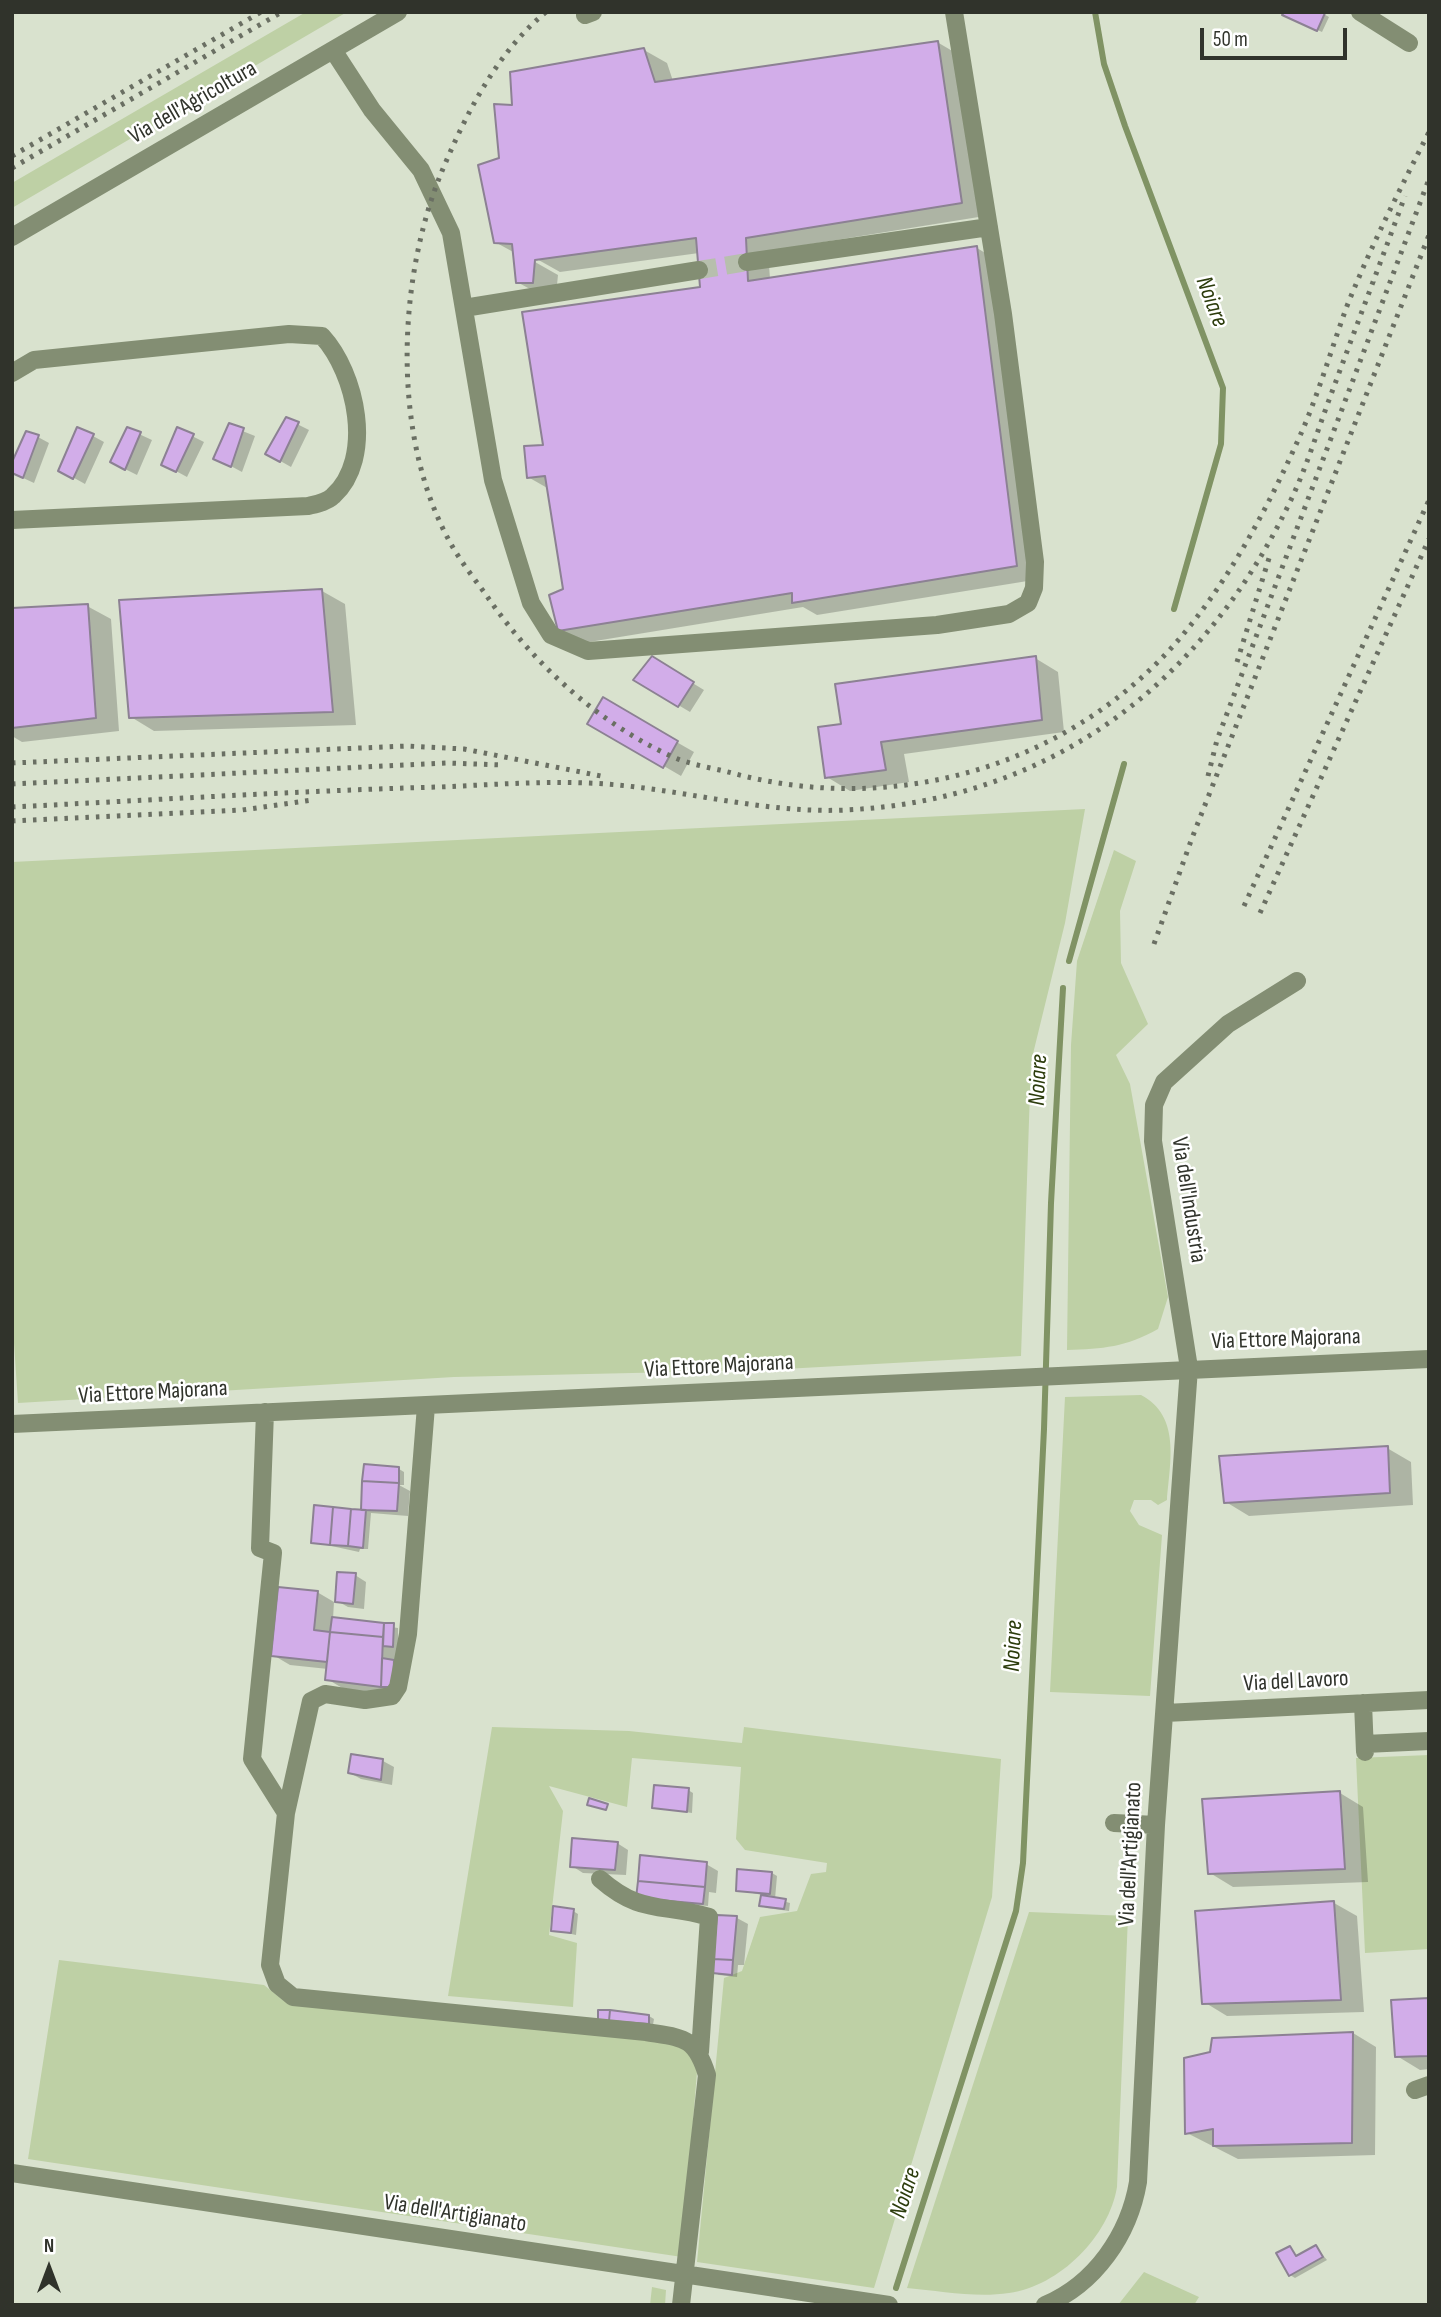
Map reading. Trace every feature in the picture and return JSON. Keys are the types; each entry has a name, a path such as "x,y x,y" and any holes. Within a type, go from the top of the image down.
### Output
{"street":[{"name":"Via dell'Agricoltura","path":"12,237 398,12"},
{"path":"333,50 372,110 421,170 451,233 493,480 531,603 551,635 588,651 937,625 1009,614 1028,603 1034,588 1035,562 989,227 954,12"},
{"path":"1360,12 1409,43"},
{"path":"747,262 989,227"},
{"path":"464,308 699,270"},
{"path":"12,373 34,360 289,334 322,336 337,352 354,394 357,437 348,479 331,499 308,506 12,520"},
{"name":"Via dell'Industria","path":"1189,1368 1153,1141 1154,1105 1164,1082 1227,1024 1297,981"},
{"name":"Via Ettore Majorana","path":"12,1424 1429,1359"},
{"name":"Via dell'Artigianato","path":"1045,2305 1061,2298 1084,2281 1113,2247 1134,2204 1156,1825 1189,1368"},
{"path":"426,1406 408,1634 397,1688 393,1696 365,1700 325,1694 311,1702 286,1813 270,1965 277,1984 293,1997 646,2032 682,2038 700,2052"},
{"path":"265,1412 260,1548 273,1553 253,1759 286,1813"},
{"name":"Via del Lavoro","path":"1165,1713 1429,1700"},
{"path":"1363,1703 1365,1748 1429,1741"},
{"path":"1114,1823 1156,1825"},
{"path":"600,1879 617,1894 641,1906 685,1910 709,1917 700,2052 707,2075 682,2275 681,2305"},
{"name":"Via dell'Artigianato","path":"12,2173 889,2305"}],"green space":[{"path":"306,12 347,12 12,208 12,183"},
{"path":"1085,809 1065,923 1031,1062 1021,1356 766,1370 454,1377 18,1403 12,1313 12,862"},
{"path":"1114,850 1136,861 1120,911 1121,963 1148,1024 1116,1055 1130,1084 1168,1297 1158,1329 1114,1346 1067,1350 1071,1045 1077,961"},
{"path":"1141,1395 1154,1404 1168,1427 1171,1456 1167,1500 1158,1505 1151,1500 1134,1500 1130,1511 1139,1525 1162,1535 1150,1696 1050,1692 1065,1397"},
{"path":"492,1727 629,1731 742,1743 744,1727 1001,1759 992,1897 874,2288 697,2262 724,1978 742,1971 760,1917 797,1911 811,1874 826,1872 827,1863 745,1850 736,1839 741,1767 632,1758 627,1807 549,1786 563,1811 549,1935 577,1943 573,2007 448,1996"},
{"path":"1429,1755 1429,1949 1365,1953 1356,1758"},
{"path":"1029,1912 1128,1916 1117,2187 1112,2205 1093,2240 1079,2256 1046,2280 1028,2288 984,2295 907,2288"},
{"path":"59,1960 264,1985 284,2001 676,2043 693,2057 697,2072 682,2257 28,2159"},
{"path":"1144,2272 1199,2297 1194,2305 1118,2305"},
{"path":"652,2287 666,2290 665,2305 650,2305"}],"building":[{"path":"1284,12 1325,13 1317,31 1282,15"},
{"path":"938,41 962,203 746,238 748,281 977,246 1017,566 792,603 792,593 558,631 549,595 563,589 545,476 527,478 524,446 543,445 522,312 700,287 696,238 535,260 533,283 516,283 512,244 494,243 478,165 499,158 494,104 512,105 510,72 644,48 655,82"},
{"path":"286,417 299,422 280,462 265,454"},
{"path":"229,423 244,428 231,467 213,459"},
{"path":"77,427 94,434 73,479 58,471"},
{"path":"127,427 141,432 125,470 110,462"},
{"path":"177,427 194,434 176,472 161,465"},
{"path":"26,431 39,435 23,478 12,473 12,462"},
{"path":"322,589 333,712 129,718 119,600"},
{"path":"88,604 96,718 12,728 12,608"},
{"path":"652,656 694,682 678,707 633,680"},
{"path":"1036,656 1042,720 881,742 886,770 825,778 818,727 841,724 835,684"},
{"path":"603,697 678,741 663,768 587,724"},
{"path":"1388,1446 1390,1493 1224,1503 1219,1456"},
{"path":"364,1464 399,1467 399,1483 362,1481"},
{"path":"362,1481 399,1483 397,1511 361,1510"},
{"path":"314,1505 333,1507 330,1545 311,1543"},
{"path":"333,1507 351,1509 348,1546 330,1545"},
{"path":"351,1509 366,1510 363,1548 348,1546"},
{"path":"337,1572 356,1573 353,1604 335,1602"},
{"path":"278,1587 318,1591 314,1630 330,1632 327,1662 271,1656"},
{"path":"332,1617 384,1623 383,1637 330,1632"},
{"path":"384,1623 394,1623 393,1647 383,1646"},
{"path":"330,1632 383,1637 381,1687 325,1680"},
{"path":"382,1658 394,1660 393,1687 381,1687"},
{"path":"351,1754 383,1759 381,1780 348,1773"},
{"path":"654,1785 689,1788 687,1812 652,1808"},
{"path":"1340,1791 1345,1869 1208,1874 1202,1799"},
{"path":"589,1798 608,1804 606,1810 587,1805"},
{"path":"572,1838 618,1842 615,1870 570,1867"},
{"path":"640,1855 707,1862 705,1887 638,1881"},
{"path":"737,1869 772,1872 770,1894 736,1891"},
{"path":"638,1881 705,1887 703,1904 636,1898"},
{"path":"761,1895 786,1899 784,1909 759,1906"},
{"path":"1334,1901 1341,2000 1202,2004 1195,1911"},
{"path":"553,1906 574,1909 571,1933 551,1931"},
{"path":"717,1915 737,1916 733,1960 713,1959"},
{"path":"713,1959 733,1960 732,1975 712,1973"},
{"path":"1429,1998 1429,2056 1395,2057 1391,2000"},
{"path":"598,2010 610,2010 609,2021 598,2020"},
{"path":"610,2010 649,2015 649,2024 609,2021"},
{"path":"1353,2032 1352,2143 1213,2146 1213,2129 1185,2134 1184,2058 1210,2052 1212,2038"},
{"path":"1316,2245 1323,2257 1289,2276 1276,2253 1290,2246 1296,2256"}],"waterway":[{"name":"Noiare","path":"1095,12 1104,64 1125,126 1223,388 1221,444 1174,609"},
{"name":"Noiare","path":"1069,961 1124,764"},
{"name":"Noiare","path":"896,2288 1016,1911 1023,1863 1044,1429 1051,1203 1063,988"}],"tunnel":[{"path":"699,270 747,262"}],"railway":[{"path":"12,156 261,12"},
{"path":"12,168 282,12"},
{"path":"546,12 528,28 498,65 461,128 427,214 416,260 409,309 407,359 410,408 418,456 432,502 455,551 509,626 550,671 595,711 646,744 680,760 792,785 853,789 912,784 971,772 1027,751 1080,723 1130,688 1174,645 1230,570 1277,486 1309,414 1356,284 1429,132"},
{"path":"1208,776 1217,740 1429,179"},
{"path":"12,807 332,791 568,783 619,785 781,808 846,810 920,801 989,783 1053,757 1111,721 1164,678 1211,628 1252,570 1300,480 1405,196"},
{"path":"1154,944 1192,838 1429,235"},
{"path":"1244,906 1429,500"},
{"path":"1260,913 1429,539"},
{"path":"1237,662 1270,555"},
{"path":"12,763 407,746 464,749 601,776"},
{"path":"12,784 447,763 502,765"},
{"path":"12,821 242,810 312,800"}]}
